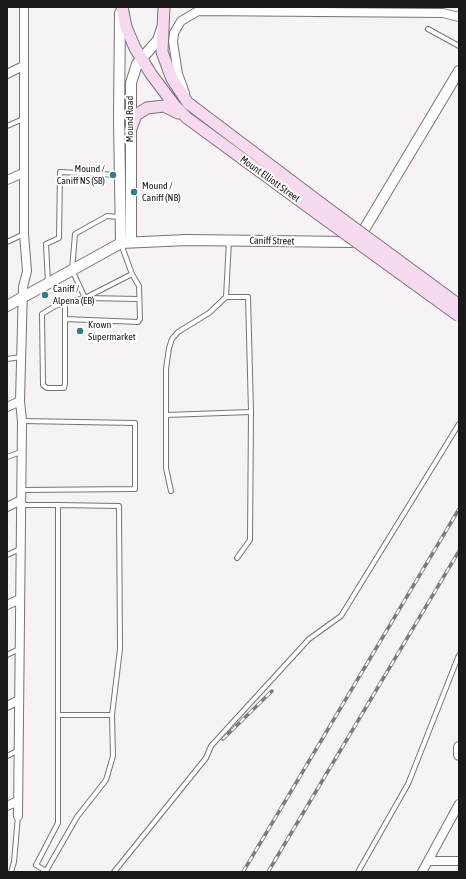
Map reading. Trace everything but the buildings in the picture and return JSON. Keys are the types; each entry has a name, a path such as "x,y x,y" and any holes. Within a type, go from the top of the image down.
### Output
{"main road":[{"name":"Mount Elliott Street","path":"121,7 126,27 142,58 162,91 187,118 459,305"},
{"name":"Mound Road","path":"163,24 164,7"},
{"name":"Mount Elliott Street","path":"163,24 162,52 172,79 194,109 459,316"},
{"path":"130,131 136,116 152,106 164,106 187,118"}],"street":[{"path":"18,816 22,421 20,401 23,287 27,271 24,234 23,173 24,7"},
{"name":"Mound Road","path":"121,7 120,217 126,242"},
{"path":"194,109 182,84 175,60 173,42 178,26 186,16 198,11 254,9 359,10 443,13 459,17"},
{"name":"Mound Road","path":"126,242 131,83 134,70 142,58 158,40 163,24"},
{"path":"7,74 23,66"},
{"name":"Caniff Street","path":"7,306 126,242 229,240 351,242 364,229 459,71"},
{"path":"7,180 23,173"},
{"path":"7,407 20,401"},
{"path":"7,507 21,503"},
{"path":"7,605 20,599"},
{"path":"7,706 19,700"},
{"path":"459,747 459,755"},
{"path":"7,806 18,801"},
{"path":"422,872 457,813 459,804"},
{"path":"428,861 459,861"}],"lane":[{"path":"428,29 459,46"},
{"path":"7,126 23,119"},
{"path":"48,284 46,244 59,238 60,172 120,175"},
{"path":"85,298 72,270 75,234 107,216 120,217"},
{"path":"7,242 24,234"},
{"path":"226,297 229,240"},
{"path":"65,319 138,322 140,319 139,286 132,274 126,242"},
{"path":"65,303 65,384 64,388 47,388 43,385 42,314 55,306 65,303 85,298 132,274"},
{"path":"171,492 166,468 166,369 172,339 182,330 209,313 226,297 248,297 251,412 250,540 237,558"},
{"path":"85,298 139,299"},
{"path":"7,359 21,357"},
{"path":"166,415 251,412"},
{"path":"21,490 135,488 135,423 22,421"},
{"path":"114,872 210,753 211,746 309,639 341,616 459,424"},
{"path":"7,457 21,452"},
{"path":"21,503 119,506 120,649 112,714 113,756 106,780 77,817 46,871 36,865 58,823 58,505"},
{"path":"7,556 20,549"},
{"path":"7,655 20,649"},
{"path":"358,872 408,784 459,655"},
{"path":"58,715 112,714"},
{"path":"7,756 19,750"},
{"path":"11,872 14,862 18,816"}],"railway":[{"path":"243,872 459,509"},
{"path":"268,872 459,551"},
{"path":"223,739 272,691"}],"place":[{"name":"Mound / Caniff NS (SB)","path":"113,175"},
{"name":"Mound / Caniff (NB)","path":"134,192"},
{"name":"Caniff / Alpena (EB)","path":"45,295"},
{"name":"Krown Supermarket","path":"80,331"}]}
